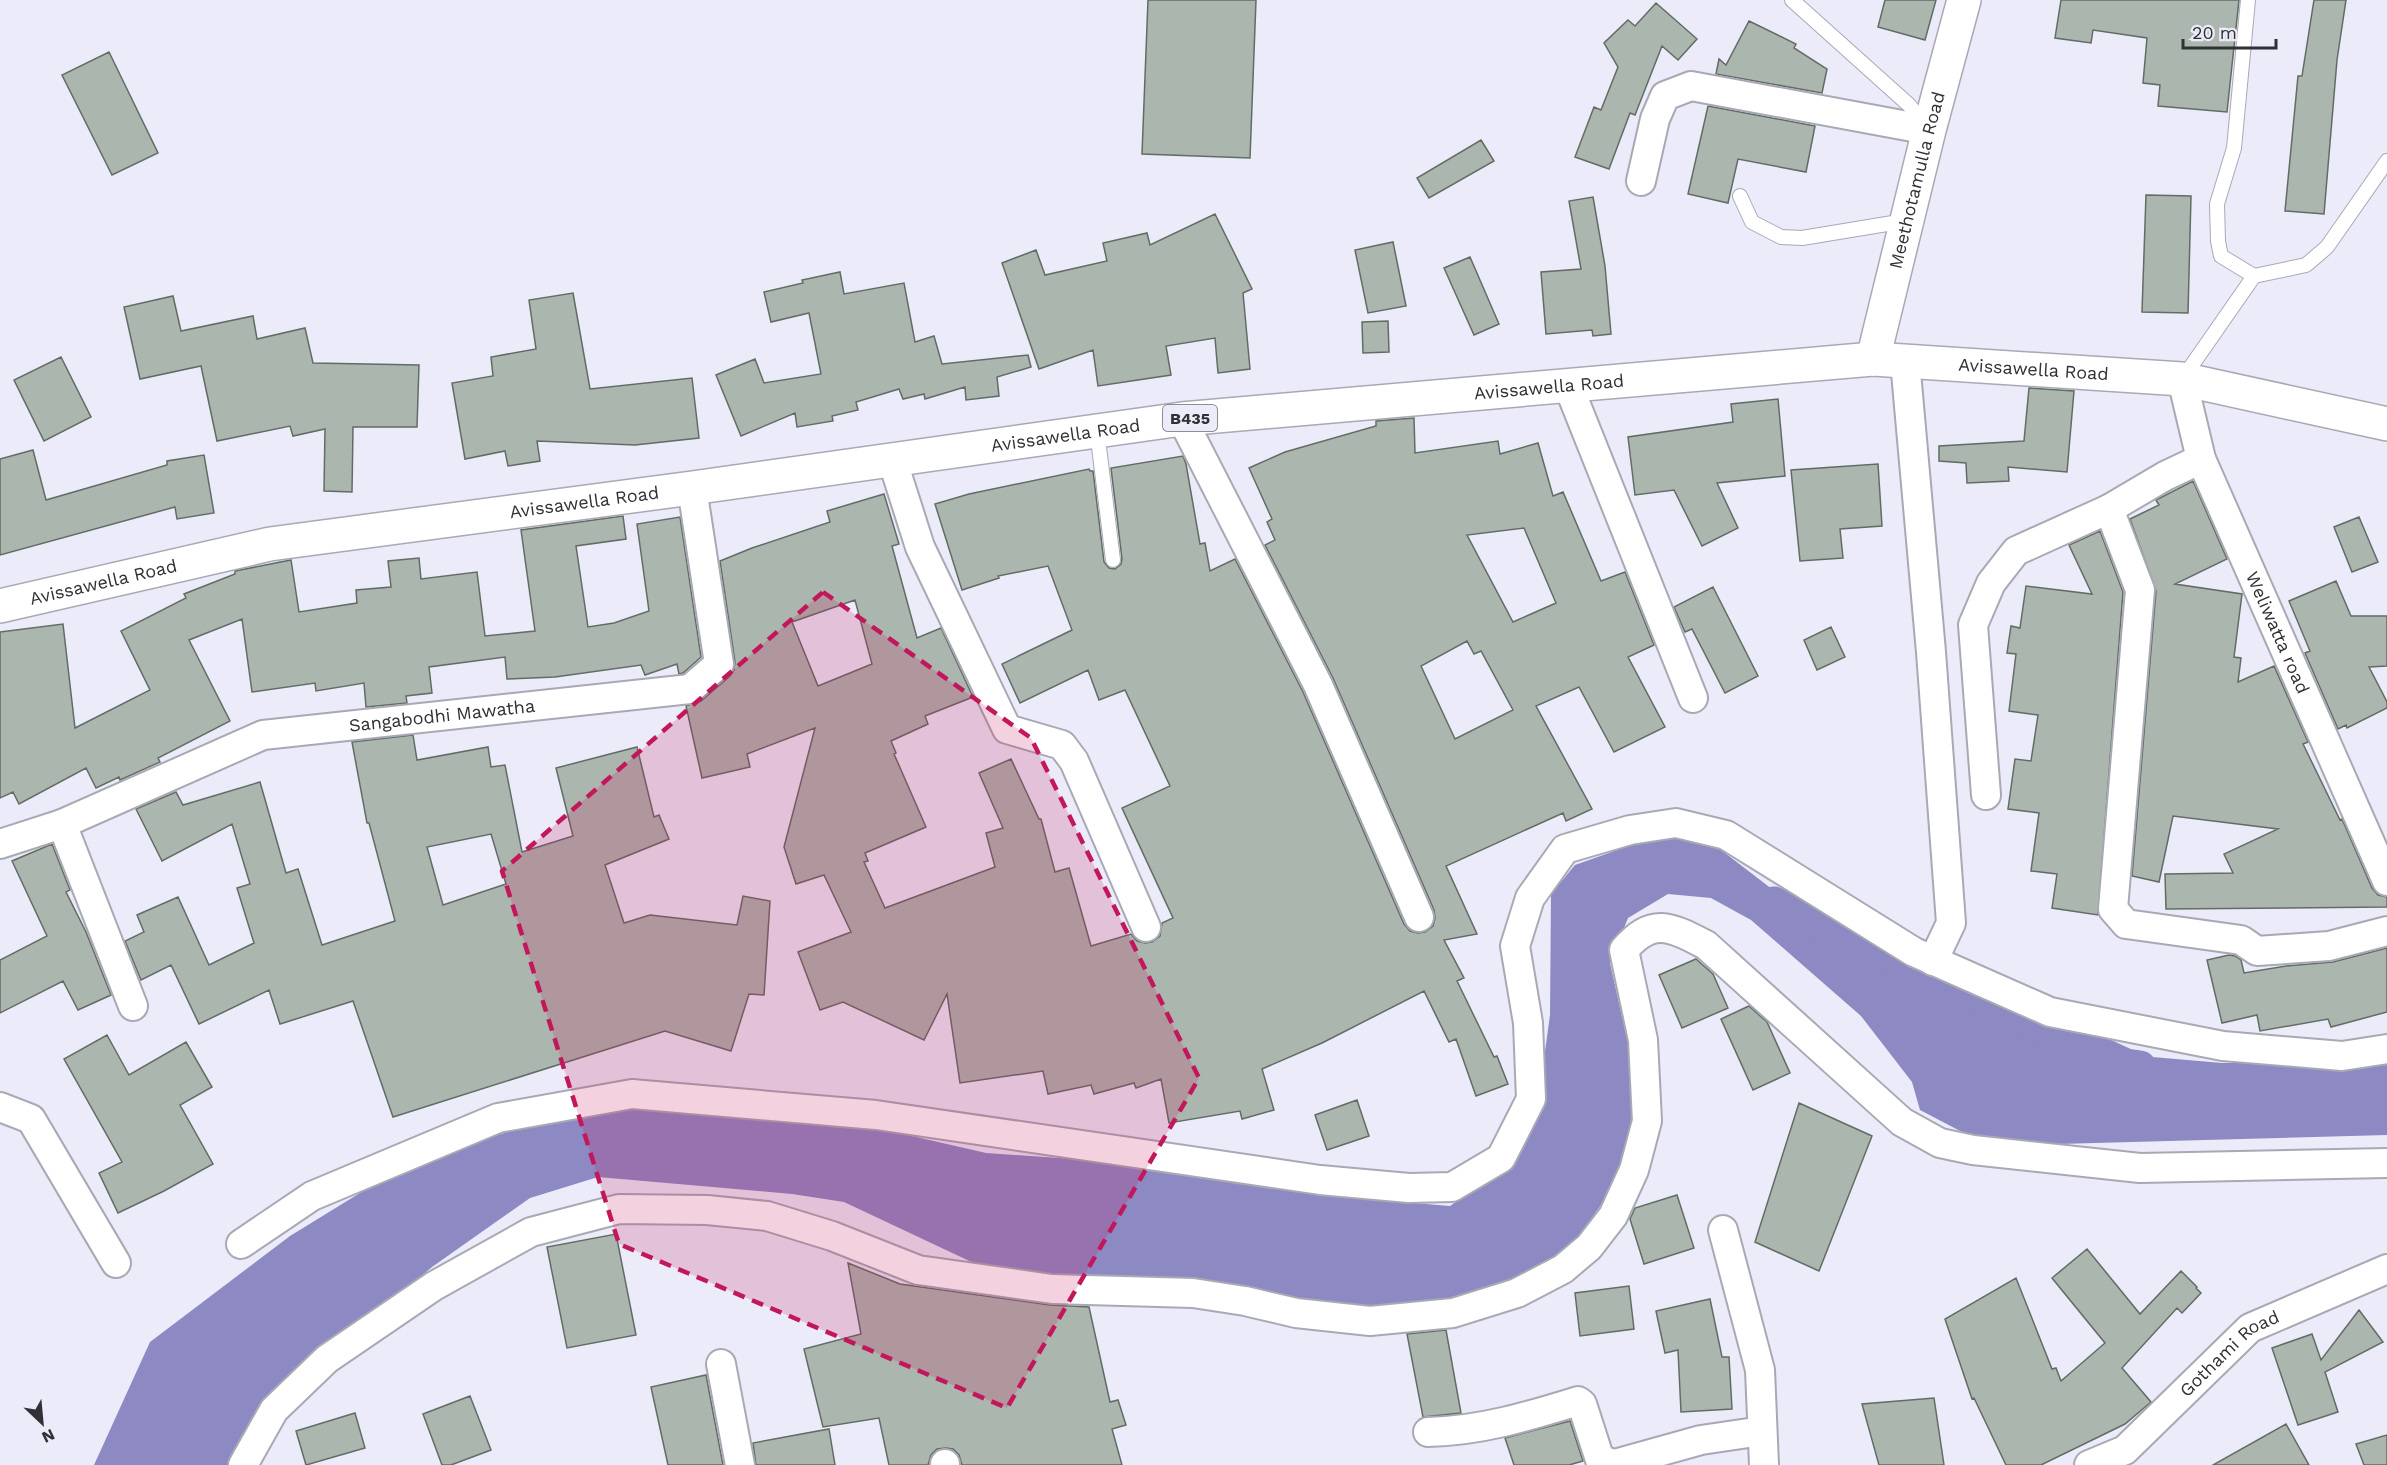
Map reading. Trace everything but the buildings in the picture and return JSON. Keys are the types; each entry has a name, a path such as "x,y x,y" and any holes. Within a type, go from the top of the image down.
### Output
{"main road":[{"name":"Meethotamulla Road","path":"1889,360 1907,221 1964,0"},
{"name":"Avissawella Road","path":"0,606 270,544 692,488 1182,419 1889,360 2182,379 2387,424"}],"street":[{"path":"1641,181 1655,119 1665,96 1691,86 1929,130"},
{"path":"1889,360 1934,698 1951,923 1933,961"},
{"name":"Weliwatta road","path":"2182,379 2201,459 2387,881"},
{"path":"1568,385 1693,698"},
{"path":"1182,419 1318,686 1419,917"},
{"path":"892,459 920,546 1007,729 1062,745 1074,761 1146,927"},
{"path":"1986,795 1973,625 1991,583 2016,551 2109,509 2165,476 2201,459"},
{"name":"Sangabodhi Mawatha","path":"0,844 62,825 263,735 690,688 719,664 692,488"},
{"path":"2109,509 2140,590 2113,909 2126,924 2241,940 2257,951 2329,946 2387,931"},
{"path":"241,1244 312,1196 498,1118 632,1094 876,1115 1320,1180 1408,1188 1452,1187 1501,1158 1531,1099 1528,1023 1515,946 1530,898 1565,849 1630,830 1676,823 1726,835 1914,952 2050,1012 2223,1046 2342,1056 2387,1050"},
{"path":"62,825 133,1006"},
{"path":"243,1465 274,1410 327,1359 434,1286 531,1232 619,1209 707,1210 767,1215 832,1236 918,1270 1052,1289 1193,1293 1245,1301 1296,1313 1370,1321 1453,1313 1517,1293 1563,1269 1589,1247 1613,1216 1634,1170 1647,1121 1647,1109 1643,1040 1624,950 1636,935 1657,926 1682,933 1706,945 1902,1122 1940,1143 1973,1150 2140,1168 2387,1163"},
{"path":"0,1107 31,1119 116,1263"},
{"path":"1723,1230 1760,1370 1764,1465"},
{"name":"Gothami Road","path":"2089,1465 2125,1450 2250,1328 2387,1269"},
{"path":"721,1364 740,1465"},
{"path":"1428,1432 1473,1428 1513,1420 1578,1401 1582,1404 1600,1460 1615,1464 1701,1440 1762,1431"}],"lane":[{"path":"1792,0 1909,105 1929,130"},
{"path":"2248,0 2234,148 2217,204 2218,241 2221,256 2254,276"},
{"path":"2182,379 2254,276 2306,265 2327,247 2387,161"},
{"path":"1740,196 1752,222 1781,237 1802,238 1907,221"},
{"path":"1096,431 1113,560"}],"highlighted area":[{"path":"823,592 1031,738 1199,1078 1007,1408 619,1244 502,871"}],"shaded area":[{"path":"1657,836 1712,843 1828,932 1942,992 2071,1050 2222,1063 2387,1061 2387,1135 1985,1144 1920,1110 1912,1082 1861,1016 1751,920 1711,898 1668,894 1628,918 1610,963 1642,1105 1623,1174 1564,1257 1448,1305 1324,1310 997,1274 844,1202 792,1194 598,1177 530,1198 432,1267 263,1411 237,1465 94,1465 150,1342 290,1236 412,1161 573,1112 709,1105 851,1122 986,1153 1159,1165 1330,1196 1450,1206 1510,1163 1537,1110 1550,1015 1551,894 1575,865"}],"waterway":[{"path":"1774,903 2126,1065 2140,1067"}]}
